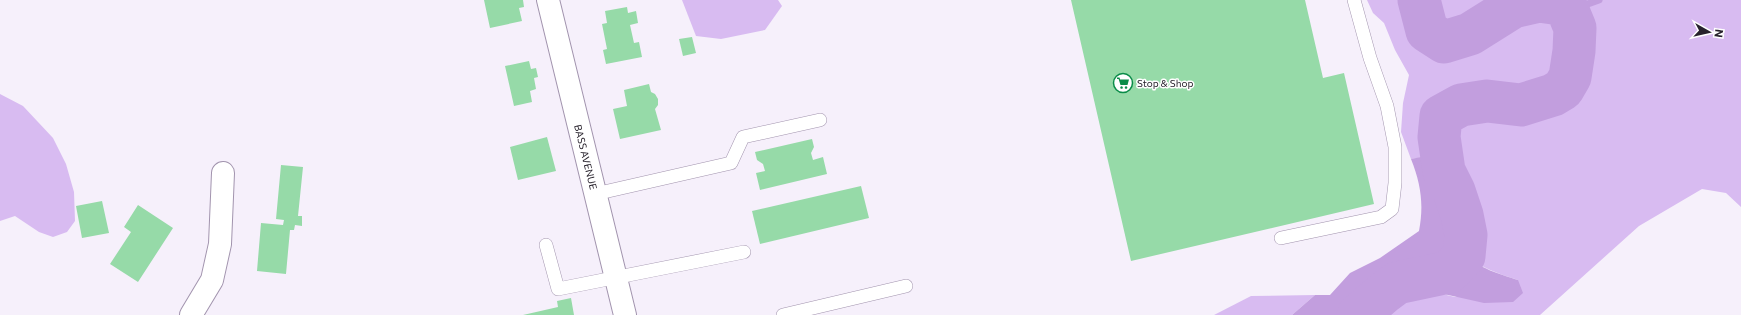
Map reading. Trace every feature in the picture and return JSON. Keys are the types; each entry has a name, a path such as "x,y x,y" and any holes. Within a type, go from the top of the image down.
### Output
{"main road":[{"name":"BASS AVENUE","path":"548,0 625,315"},
{"path":"191,315 212,280 214,272 220,244 223,173"}],"lane":[{"path":"1281,238 1381,217 1392,209 1395,183 1395,147 1387,106 1370,58 1354,0"},
{"path":"595,194 731,163 743,137 820,120"},
{"path":"546,245 558,289 744,252"},
{"path":"783,315 906,286"}],"shaded area":[{"path":"682,0 778,0 782,6 765,30 721,39 696,36"},
{"path":"1367,0 1741,0 1741,207 1726,193 1702,189 1639,226 1540,315 1369,315 1400,289 1417,288 1455,297 1518,280 1483,267 1466,254 1461,244 1462,221 1459,201 1453,180 1444,164 1438,159 1432,157 1411,159 1401,132 1403,103 1409,75 1395,50 1384,23 1373,13"},
{"path":"0,94 23,106 53,138 66,164 74,192 75,221 67,232 53,237 39,232 15,216 0,221"},
{"path":"1426,156 1438,159 1444,164 1453,180 1459,201 1462,228 1461,244 1466,254 1477,264 1483,267 1518,280 1523,293 1513,302 1484,303 1417,288 1400,289 1369,315 1292,315 1315,295 1330,295 1350,273 1380,258 1419,231 1421,221 1421,195 1411,159"},
{"path":"1315,295 1292,315 1214,315 1251,296"}],"building":[{"path":"484,0 523,0 524,7 519,8 522,21 490,28"},
{"path":"1071,0 1305,0 1323,78 1344,73 1374,204 1131,261"},
{"path":"627,7 628,13 636,11 638,23 630,25 634,43 639,42 642,57 606,64 603,50 607,49 602,24 607,23 605,11"},
{"path":"692,37 696,53 683,56 679,39"},
{"path":"529,61 531,69 536,68 538,77 534,78 536,89 530,91 532,102 514,106 505,66"},
{"path":"649,84 651,92 655,94 658,99 658,105 655,109 661,130 620,139 613,109 627,106 624,90"},
{"path":"547,137 556,171 518,180 510,147"},
{"path":"812,139 814,147 811,153 813,160 823,157 827,174 760,190 756,173 765,171 763,164 757,160 755,152"},
{"path":"281,165 303,167 298,216 302,216 302,226 295,225 294,230 290,230 286,274 257,271 261,223 283,225 284,220 276,219"},
{"path":"861,186 869,218 760,244 752,211"},
{"path":"102,201 109,233 82,238 76,206"},
{"path":"138,205 173,228 138,282 110,264 131,232 124,227"},
{"path":"571,298 574,315 523,315 558,307 557,301"}],"waterway":[{"path":"1358,315 1397,283 1449,272 1464,256 1466,235 1462,215 1454,191 1444,171 1439,137 1441,116 1461,105 1487,101 1521,105 1553,95 1563,89 1570,77 1574,51 1575,28 1568,11 1560,4 1539,1 1513,7 1470,34 1444,42 1427,31 1419,0"},
{"path":"1568,11 1599,0"}],"place":[{"name":"Stop & Shop","path":"1123,83"}]}
